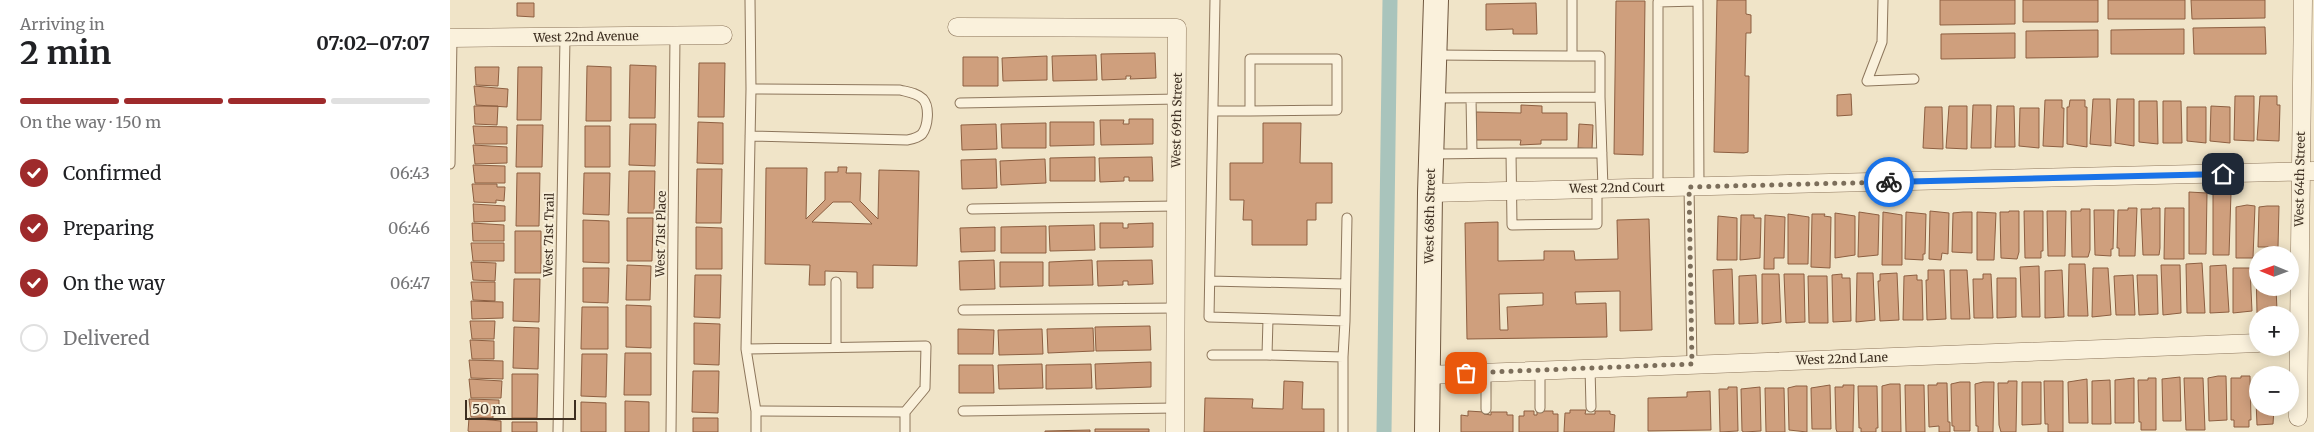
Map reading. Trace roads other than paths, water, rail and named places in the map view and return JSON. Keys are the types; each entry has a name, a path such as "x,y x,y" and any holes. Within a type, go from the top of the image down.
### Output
{"main road":[{"name":"West 68th Street","path":"1427,432 1430,193 1436,0"}],"street":[{"name":"West 64th Street","path":"2298,417 2307,172 2303,0"},
{"name":"West 69th Street","path":"957,27 1177,28 1175,432"},
{"name":"West 22nd Avenue","path":"451,38 723,35"},
{"name":"West 22nd Court","path":"1430,193 2307,172"},
{"name":"West 22nd Lane","path":"1427,375 2249,343"}],"lane":[{"path":"750,0 750,136 746,349 756,411 756,432"},
{"path":"1214,0 1214,110 1209,317 1344,321"},
{"path":"1572,0 1572,56"},
{"path":"1883,0 1882,42 1867,82 1914,79"},
{"path":"1658,187 1658,2 1698,1 1692,364"},
{"name":"West 71st Place","path":"671,432 675,36"},
{"path":"450,164 451,38"},
{"name":"West 71st Trail","path":"558,432 564,38"},
{"path":"1433,55 1600,56 1602,153 1597,224 1512,225 1511,153"},
{"path":"1214,110 1250,110 1337,110 1337,58 1250,59 1250,110"},
{"path":"750,89 900,90 914,93 924,100 927,111 926,125 922,134 907,140 750,136"},
{"path":"1432,98 1600,97"},
{"path":"1471,98 1472,153"},
{"path":"960,103 1178,99"},
{"path":"1431,154 1602,153"},
{"path":"972,209 1176,206"},
{"path":"1343,432 1347,218"},
{"path":"1210,281 1346,284"},
{"path":"836,282 836,347"},
{"path":"962,310 1176,308"},
{"path":"1267,355 1268,319"},
{"path":"746,349 926,346 925,388 905,412 904,432"},
{"path":"1212,355 1343,357"},
{"path":"1590,368 1590,407"},
{"path":"1540,370 1540,408"},
{"path":"1486,372 1486,409"},
{"path":"963,411 1175,408"},
{"path":"756,411 905,412"}],"waterway":[{"path":"1384,432 1390,0"}]}
